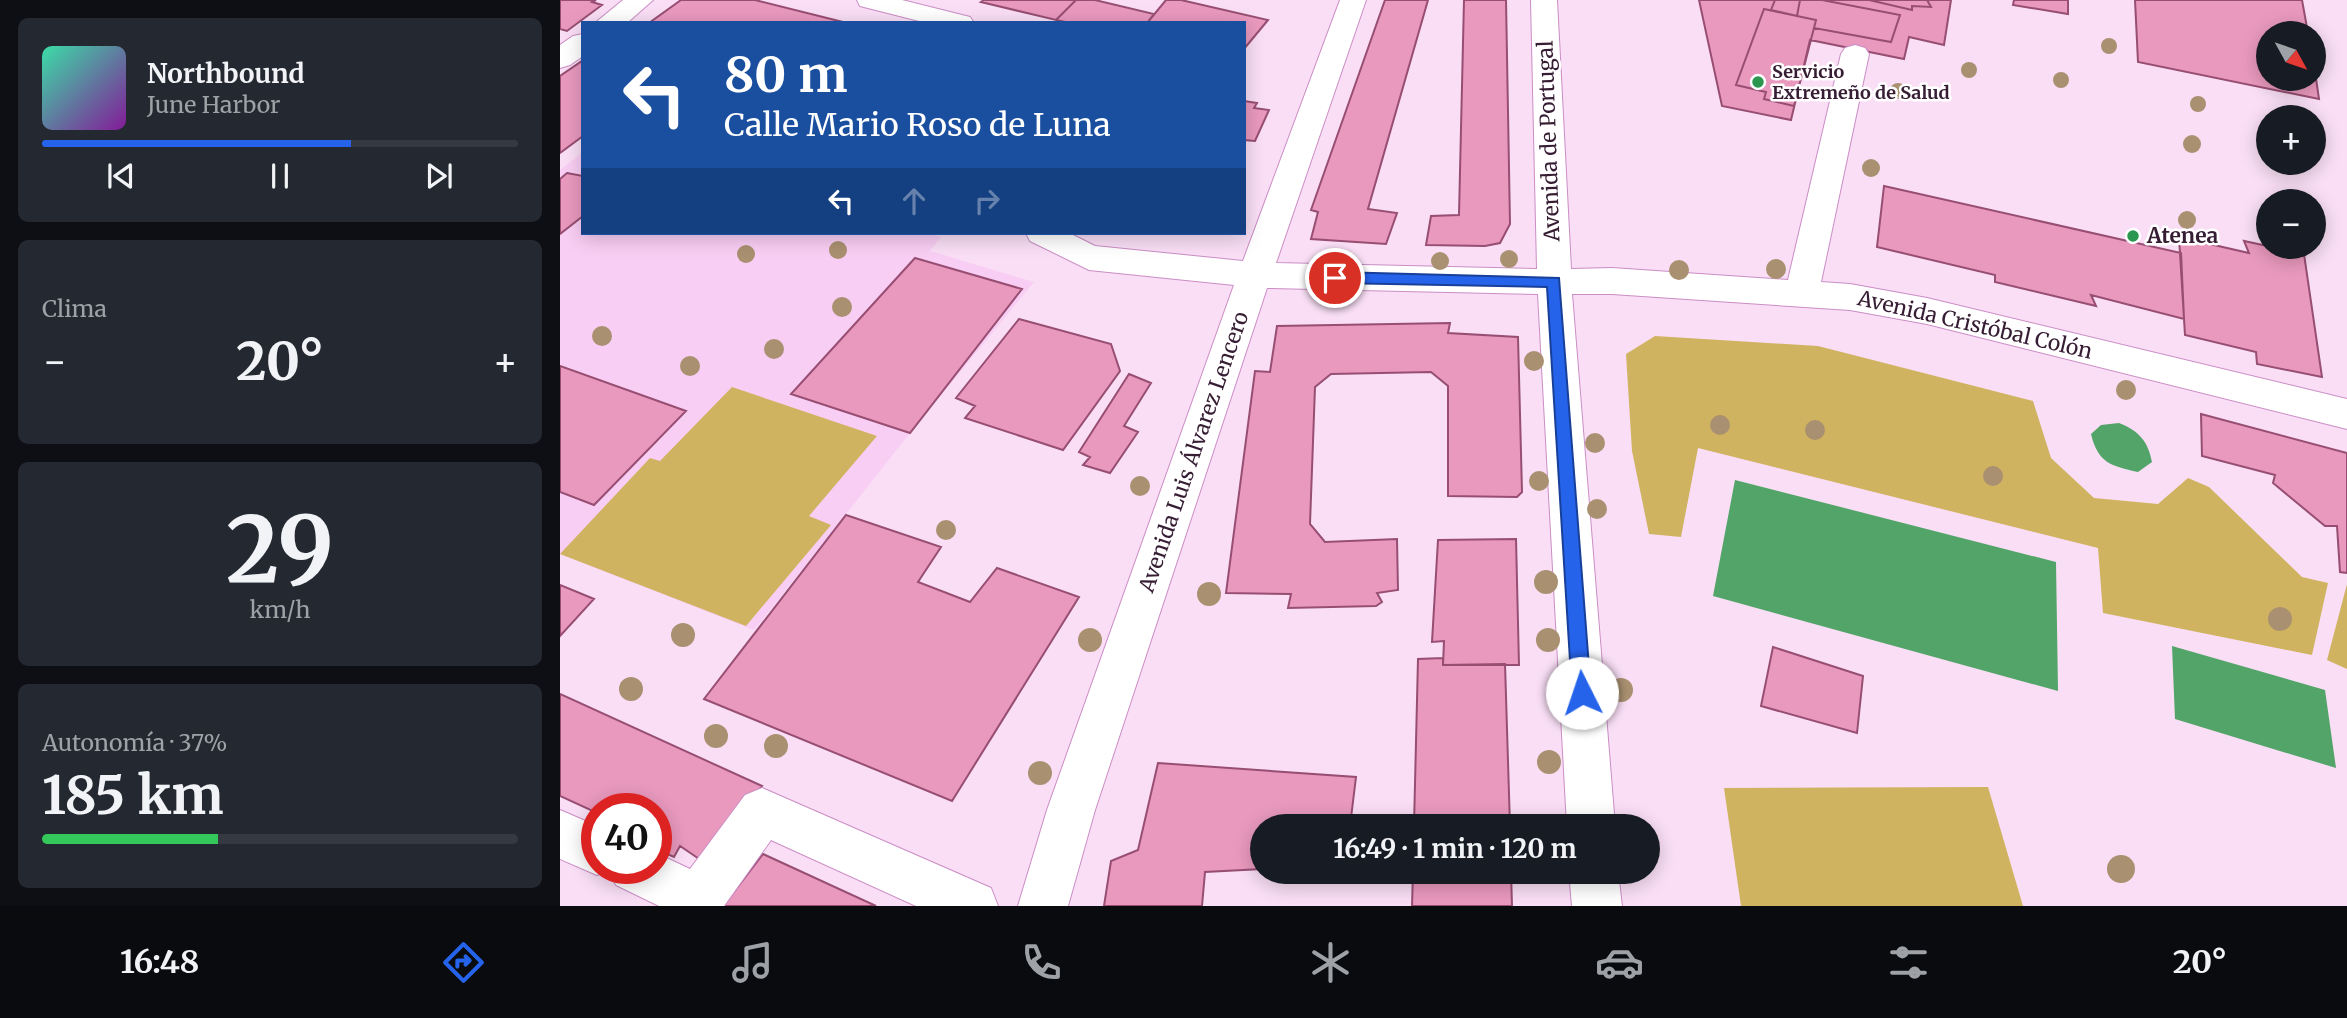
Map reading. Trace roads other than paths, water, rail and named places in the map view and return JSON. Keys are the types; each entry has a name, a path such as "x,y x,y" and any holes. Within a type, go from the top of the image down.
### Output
{"street":[{"path":"612,21 640,0"},
{"path":"870,0 952,21"},
{"name":"Avenida Luis Álvarez Lencero","path":"1043,906 1071,810 1353,0"},
{"name":"Avenida de Portugal","path":"1544,0 1554,282 1590,814"},
{"path":"1802,293 1855,54"},
{"name":"Avenida Cristóbal Colón","path":"1046,235 1089,258 1256,275 1612,281 1850,297 1927,312 2347,415"},
{"path":"667,884 699,899 762,812 973,906"},
{"path":"560,834 581,844"},
{"path":"1595,884 1597,906"}],"place":[{"name":"Servicio Extremeño de Salud","path":"1758,82"},
{"name":"Atenea","path":"2133,236"}]}
